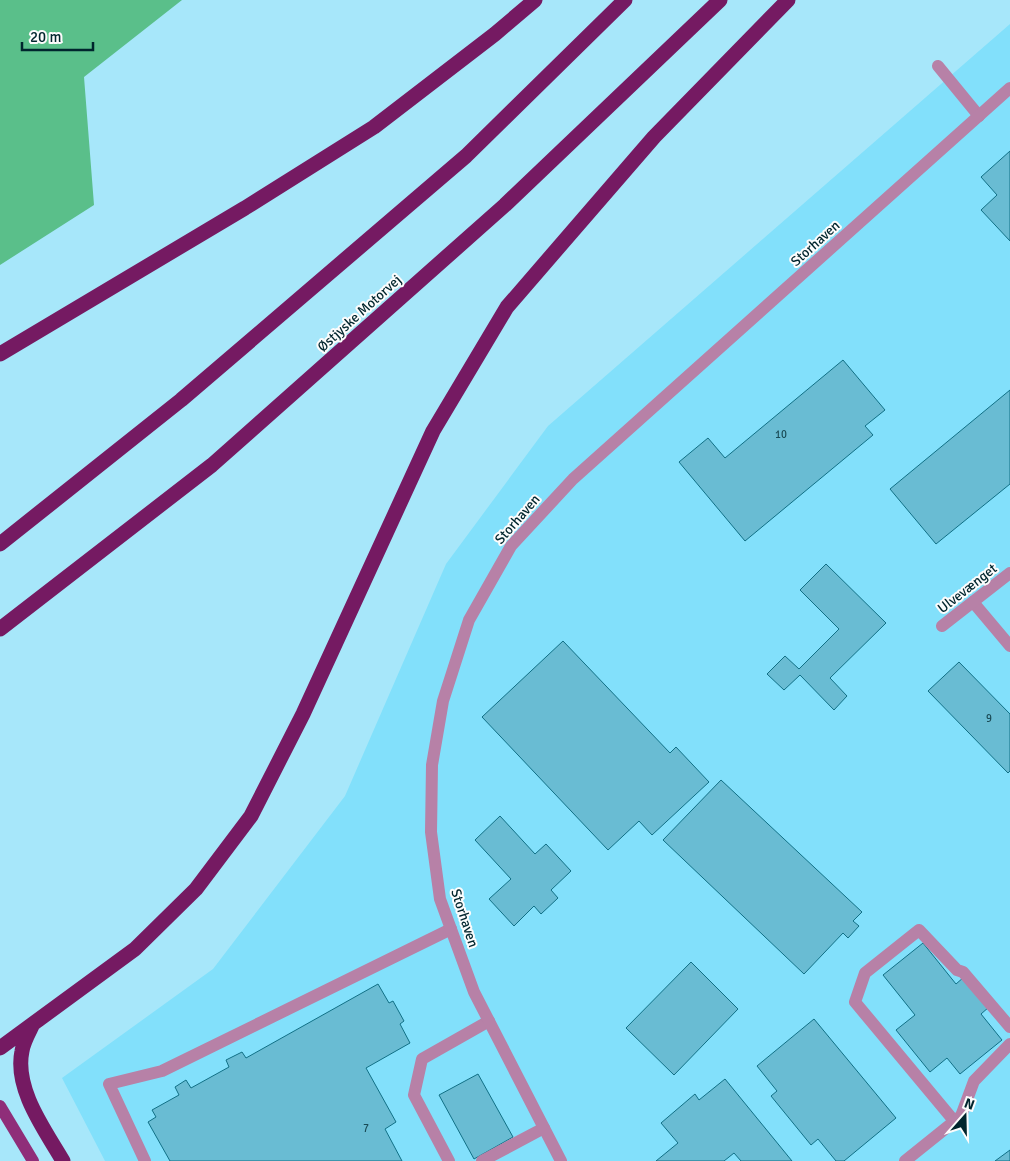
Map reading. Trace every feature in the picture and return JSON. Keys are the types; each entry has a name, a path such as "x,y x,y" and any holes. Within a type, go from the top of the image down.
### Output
{"highway":[{"path":"0,354 245,208 374,127 495,34 535,0"},
{"path":"0,544 181,400 466,156 624,0"},
{"name":"Østjyske Motorvej","path":"0,629 212,465 505,205 720,0"},
{"path":"0,1048 136,949 196,889 251,816 307,705 433,431 507,307 654,137 788,0"},
{"path":"32,1026 22,1051 21,1071 28,1096 63,1161"}],"main road":[{"path":"0,1106 33,1161"}],"street":[{"path":"938,66 979,116"},
{"name":"Storhaven","path":"562,1161 474,992 440,899 431,832 432,765 443,701 469,620 510,546 573,479 1010,88"},
{"name":"Ulvevænget","path":"942,626 1010,573"},
{"path":"973,602 1005,631 1010,646"},
{"path":"145,1161 109,1084 162,1071 451,929"},
{"path":"958,1119 855,1002 865,973 919,930 957,970 963,972 1010,1027"},
{"path":"448,1161 414,1095 422,1058 489,1021"},
{"path":"905,1161 958,1119 974,1081 1010,1044"},
{"path":"482,1161 544,1128"}],"shaded area":[{"path":"1010,24 1010,1161 105,1161 62,1078 213,969 345,796 446,564 548,426"}],"green space":[{"path":"0,0 182,0 84,77 94,205 0,265"}],"building":[{"path":"1010,151 1010,241 981,210 997,195 981,177"},
{"path":"843,360 885,410 865,426 873,435 745,541 679,462 708,438 725,458"},
{"path":"1010,390 1010,484 936,544 890,489"},
{"path":"826,564 886,623 830,678 847,696 834,710 800,675 784,690 767,674 785,656 799,669 839,629 800,590"},
{"path":"563,641 670,753 676,747 709,782 652,835 639,821 608,850 482,717"},
{"path":"959,662 1010,714 1010,771 1008,773 928,691"},
{"path":"721,780 862,912 853,921 859,926 848,938 843,933 804,974 663,840"},
{"path":"500,816 535,854 546,844 571,871 551,890 558,898 541,914 534,906 514,926 489,899 511,879 475,840"},
{"path":"923,943 956,984 964,977 989,1007 981,1014 1002,1040 960,1074 947,1058 930,1072 896,1030 915,1015 883,975"},
{"path":"691,962 738,1009 674,1075 626,1028"},
{"path":"378,984 389,1003 393,1001 404,1021 400,1024 410,1043 366,1068 396,1122 385,1129 402,1161 170,1161 148,1122 156,1117 152,1110 179,1095 175,1087 186,1080 191,1088 229,1067 226,1060 242,1052 246,1058"},
{"path":"814,1019 896,1118 844,1161 836,1161 818,1139 811,1145 771,1096 777,1091 757,1066"},
{"path":"478,1074 513,1137 474,1159 439,1095"},
{"path":"725,1079 792,1161 741,1161 734,1153 724,1161 656,1161 678,1143 661,1123 695,1094 699,1100"},
{"path":"1010,1150 1010,1161 995,1161"}]}
